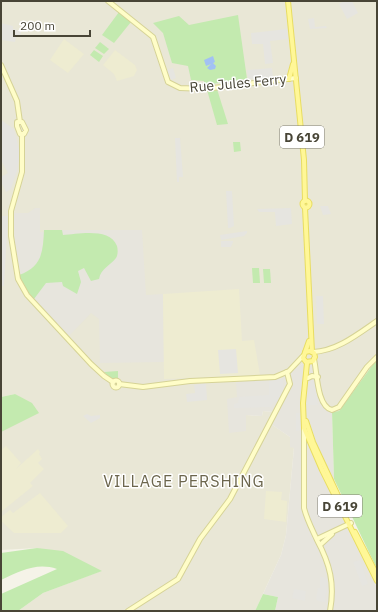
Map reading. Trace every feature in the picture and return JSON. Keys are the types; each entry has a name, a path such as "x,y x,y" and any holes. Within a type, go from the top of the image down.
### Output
{"main road":[{"name":"D 619","path":"288,1 304,160 306,199 310,204 306,209 310,334"},
{"path":"290,79 294,60"},
{"path":"310,334 312,352 311,361"},
{"path":"304,354 310,334"},
{"path":"304,354 312,352"},
{"path":"304,354 311,361"},
{"name":"D 619","path":"311,361 305,413 310,435 377,581"},
{"name":"D 619","path":"311,361 303,403 304,428 320,465 377,575"}],"street":[{"name":"Rue Jules Ferry","path":"108,1 152,37 168,82 180,88 205,89 296,78"},
{"path":"1,65 17,100 20,122 26,130 22,134 22,172 10,211 11,236 16,270 22,288 94,367 113,382 117,381 119,384 143,388 190,381 275,377 294,367 311,361 377,321"},
{"path":"312,352 324,352"},
{"path":"294,367 304,354"},
{"path":"311,361 316,366 323,405 329,410 337,410 367,367 377,357"},
{"path":"128,611 178,579 200,539 230,499 243,475 290,384 287,372"},
{"path":"308,378 312,376 318,377"},
{"path":"304,428 304,508 307,521 326,556 332,580 330,611"},
{"path":"317,539 334,533 350,524"},
{"path":"320,545 334,533"}],"shaded area":[{"path":"1,1 377,1 377,359 339,411 332,412 326,410 302,364 284,378 270,380 246,415 262,416 263,411 273,412 268,422 290,437 294,447 286,535 281,555 255,611 18,611 43,593 101,571 37,548 1,550 1,427 32,411 15,394 1,397"},
{"path":"344,1 352,1 358,13 347,19 339,4"},
{"path":"314,18 315,27 326,26 327,28 310,29 308,19"},
{"path":"1,23 13,26 13,29 21,31 20,37 16,37 15,42 1,40"},
{"path":"287,29 288,39 270,41 273,63 265,64 263,44 252,44 251,33"},
{"path":"64,39 84,54 68,73 50,60"},
{"path":"115,50 135,65 137,70 134,76 117,81 114,74 103,65"},
{"path":"173,68 176,78 171,80 167,70"},
{"path":"272,68 273,77 248,79 247,70"},
{"path":"1,120 14,129 20,153 17,171 11,189 6,192 1,182 1,177 8,173 1,160"},
{"path":"175,138 180,138 183,177 179,177 179,182 177,182"},
{"path":"226,191 232,191 234,226 230,228 228,228"},
{"path":"320,206 328,206 331,214 323,215"},
{"path":"35,208 40,208 40,232 44,232 44,230 142,230 146,295 163,294 164,362 100,363 99,319 91,313 69,336 25,289 19,275 13,213 28,213"},
{"path":"291,208 292,224 276,226 275,212 259,212 257,209"},
{"path":"2,216 8,216 4,286 1,286"},
{"path":"247,231 244,236 221,240 220,235"},
{"path":"221,241 233,242 231,247 221,247"},
{"path":"239,289 242,341 254,340 260,375 164,379 163,294"},
{"path":"316,296 323,296 324,324 317,324"},
{"path":"236,349 238,373 220,374 218,350"},
{"path":"302,364 312,365 319,396 323,406 326,410 332,412 333,491 377,587 377,611 275,611 278,597 263,594 281,555 286,535 294,448 290,447 290,437 268,422 273,412 263,411 262,416 246,415 246,431 229,433 227,399 237,397 236,381 283,378"},
{"path":"283,379 283,393 280,400 273,403 271,407 234,408 234,404 238,403 239,397 269,395 269,381"},
{"path":"311,380 315,380 318,405 307,405"},
{"path":"206,383 207,400 187,402 186,394 195,393 194,385"},
{"path":"296,413 300,413 303,430 296,431"},
{"path":"87,414 91,416 100,415 100,418 91,423 83,416"},
{"path":"6,446 21,463 16,469 38,449 42,459 38,463 44,469 30,483 33,486 1,512 1,450"},
{"path":"266,491 282,492 281,500 287,501 286,522 264,519"},
{"path":"40,493 68,526 61,533 14,533 1,521 1,517 10,510 13,513"},
{"path":"360,560 368,584 362,586 353,562"},
{"path":"320,577 324,577 327,580 325,602 318,601 316,599 318,588 320,588"},
{"path":"294,589 306,591 305,601 292,598"}],"green space":[{"path":"119,12 131,22 114,43 102,35"},
{"path":"238,15 247,79 204,85 204,81 191,80 188,66 172,63 163,33 153,23 179,16 189,25"},
{"path":"100,42 109,49 104,54 95,48"},
{"path":"94,50 103,56 99,62 90,55"},
{"path":"217,89 228,124 217,125 207,90"},
{"path":"233,142 240,142 241,151 234,152"},
{"path":"44,230 62,230 63,235 93,233 108,236 117,246 117,257 102,272 99,279 91,281 84,268 78,271 81,282 77,294 63,286 62,282 46,283 34,299 25,289 19,275 32,268 40,258"},
{"path":"252,268 259,268 260,283 253,283"},
{"path":"263,269 270,269 271,283 264,283"},
{"path":"377,359 377,569 334,479 332,412 339,411"},
{"path":"118,371 118,379 110,378 104,372"},
{"path":"15,394 32,403 39,413 1,432 1,397"},
{"path":"37,548 63,551 102,571 43,593 18,611 1,611 1,594 57,569 42,566 29,568 1,580 1,553"},
{"path":"263,594 278,597 275,611 255,611"}],"water":[{"path":"213,56 215,62 213,63 216,66 215,69 210,70 207,68 211,64 206,66 204,60"}],"district":[{"name":"VILLAGE PERSHING","path":"184,481"}]}
